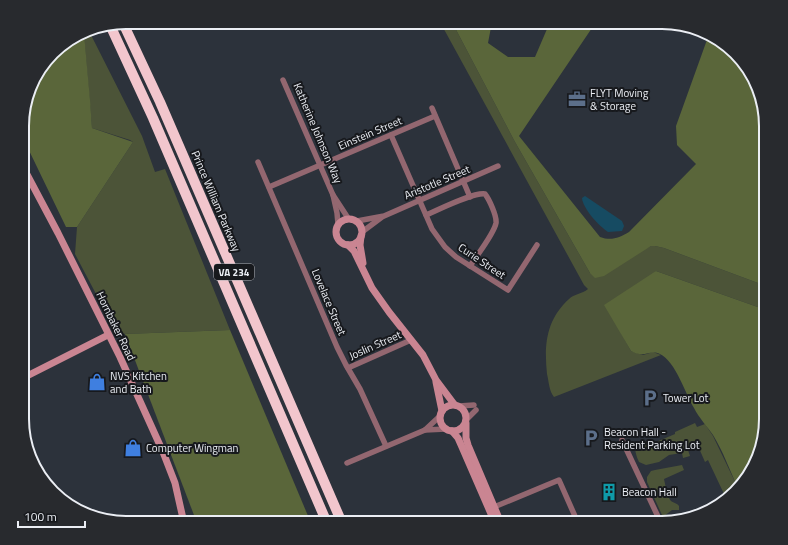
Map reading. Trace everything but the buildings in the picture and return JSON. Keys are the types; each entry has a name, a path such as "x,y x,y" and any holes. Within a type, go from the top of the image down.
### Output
{"highway":[{"name":"Prince William Parkway","path":"126,29 160,102 339,516"},
{"name":"VA 234","path":"112,30 153,118 324,516"}],"street":[{"name":"Katherine Johnson Way","path":"283,80 332,195 337,213 338,224"},
{"path":"432,108 470,197"},
{"name":"Einstein Street","path":"269,187 435,116"},
{"name":"Curie Street","path":"391,135 432,229 445,247 470,266 508,290 537,244"},
{"name":"Lovelace Street","path":"258,162 348,368 360,389 386,446"},
{"name":"Aristotle Street","path":"356,221 384,216 498,166"},
{"name":"Hornbaker Road","path":"29,178 120,357 166,458 175,483 182,516"},
{"path":"426,215 470,197 482,193 485,194 488,198 496,220 491,233 470,266"},
{"name":"Katherine Johnson Way","path":"332,195 348,218"},
{"name":"Aristotle Street","path":"361,234 384,216"},
{"path":"364,271 360,245 360,224 348,218 340,221 336,228 336,237 354,251 372,288 423,355 436,380 456,405 464,410 468,445 498,516"},
{"path":"348,245 355,243 361,234"},
{"path":"29,375 108,335"},
{"name":"Joslin Street","path":"348,368 411,340"},
{"path":"436,380 442,425 458,438 492,516"},
{"path":"347,464 425,430 460,429 475,407 456,405 447,406 425,430"},
{"path":"622,440 658,516"},
{"path":"494,507 559,480 575,516"}],"green space":[{"path":"444,29 456,29 515,142 590,273 651,246 655,246 759,283 759,308 656,271 621,333 631,351 643,355 653,352 661,355 554,397 549,386 547,374 546,353 548,334 551,324 561,307 573,296 588,289 584,285"},
{"path":"456,29 491,29 488,43 508,57 535,57 547,29 591,29 519,136 600,237 611,239 629,232 696,164 677,145 676,126 707,40 721,49 735,62 743,72 752,89 756,101 759,120 759,283 655,246 651,246 604,276 595,278 590,273 515,142"},
{"path":"91,35 142,136 155,172 165,169 230,330 125,334 115,330 75,254 77,227 133,142 92,128 84,39"},
{"path":"84,38 92,128 133,142 77,227 66,227 29,150 30,114 36,89 45,72 62,53 72,45"},
{"path":"656,271 759,308 759,425 754,450 749,462 743,473 735,482 717,441 696,412 680,378 671,364 660,354 640,354 631,351 604,305"},
{"path":"230,330 308,516 194,516 125,334"},
{"path":"695,423 697,427 705,424 713,436 735,482 724,493 708,460 705,462 698,446 688,450 690,456 683,458 682,453 669,455 659,462 646,465 639,462 635,451 639,445 647,441 649,445 675,434 675,432"},
{"path":"682,465 684,470 664,479 670,499 679,506 679,510 672,510 664,516 662,515 647,482 647,477 651,471"}],"water":[{"path":"585,196 622,221 624,226 622,231 608,232 600,226 585,207 582,198"}],"place":[{"name":"FLYT Moving & Storage","path":"577,99"},
{"name":"NVS Kitchen and Bath","path":"97,382"},
{"name":"Tower Lot","path":"650,398"},
{"name":"Beacon Hall - Resident Parking Lot","path":"591,438"},
{"name":"Computer Wingman","path":"133,448"},
{"name":"Beacon Hall","path":"609,492"}]}
